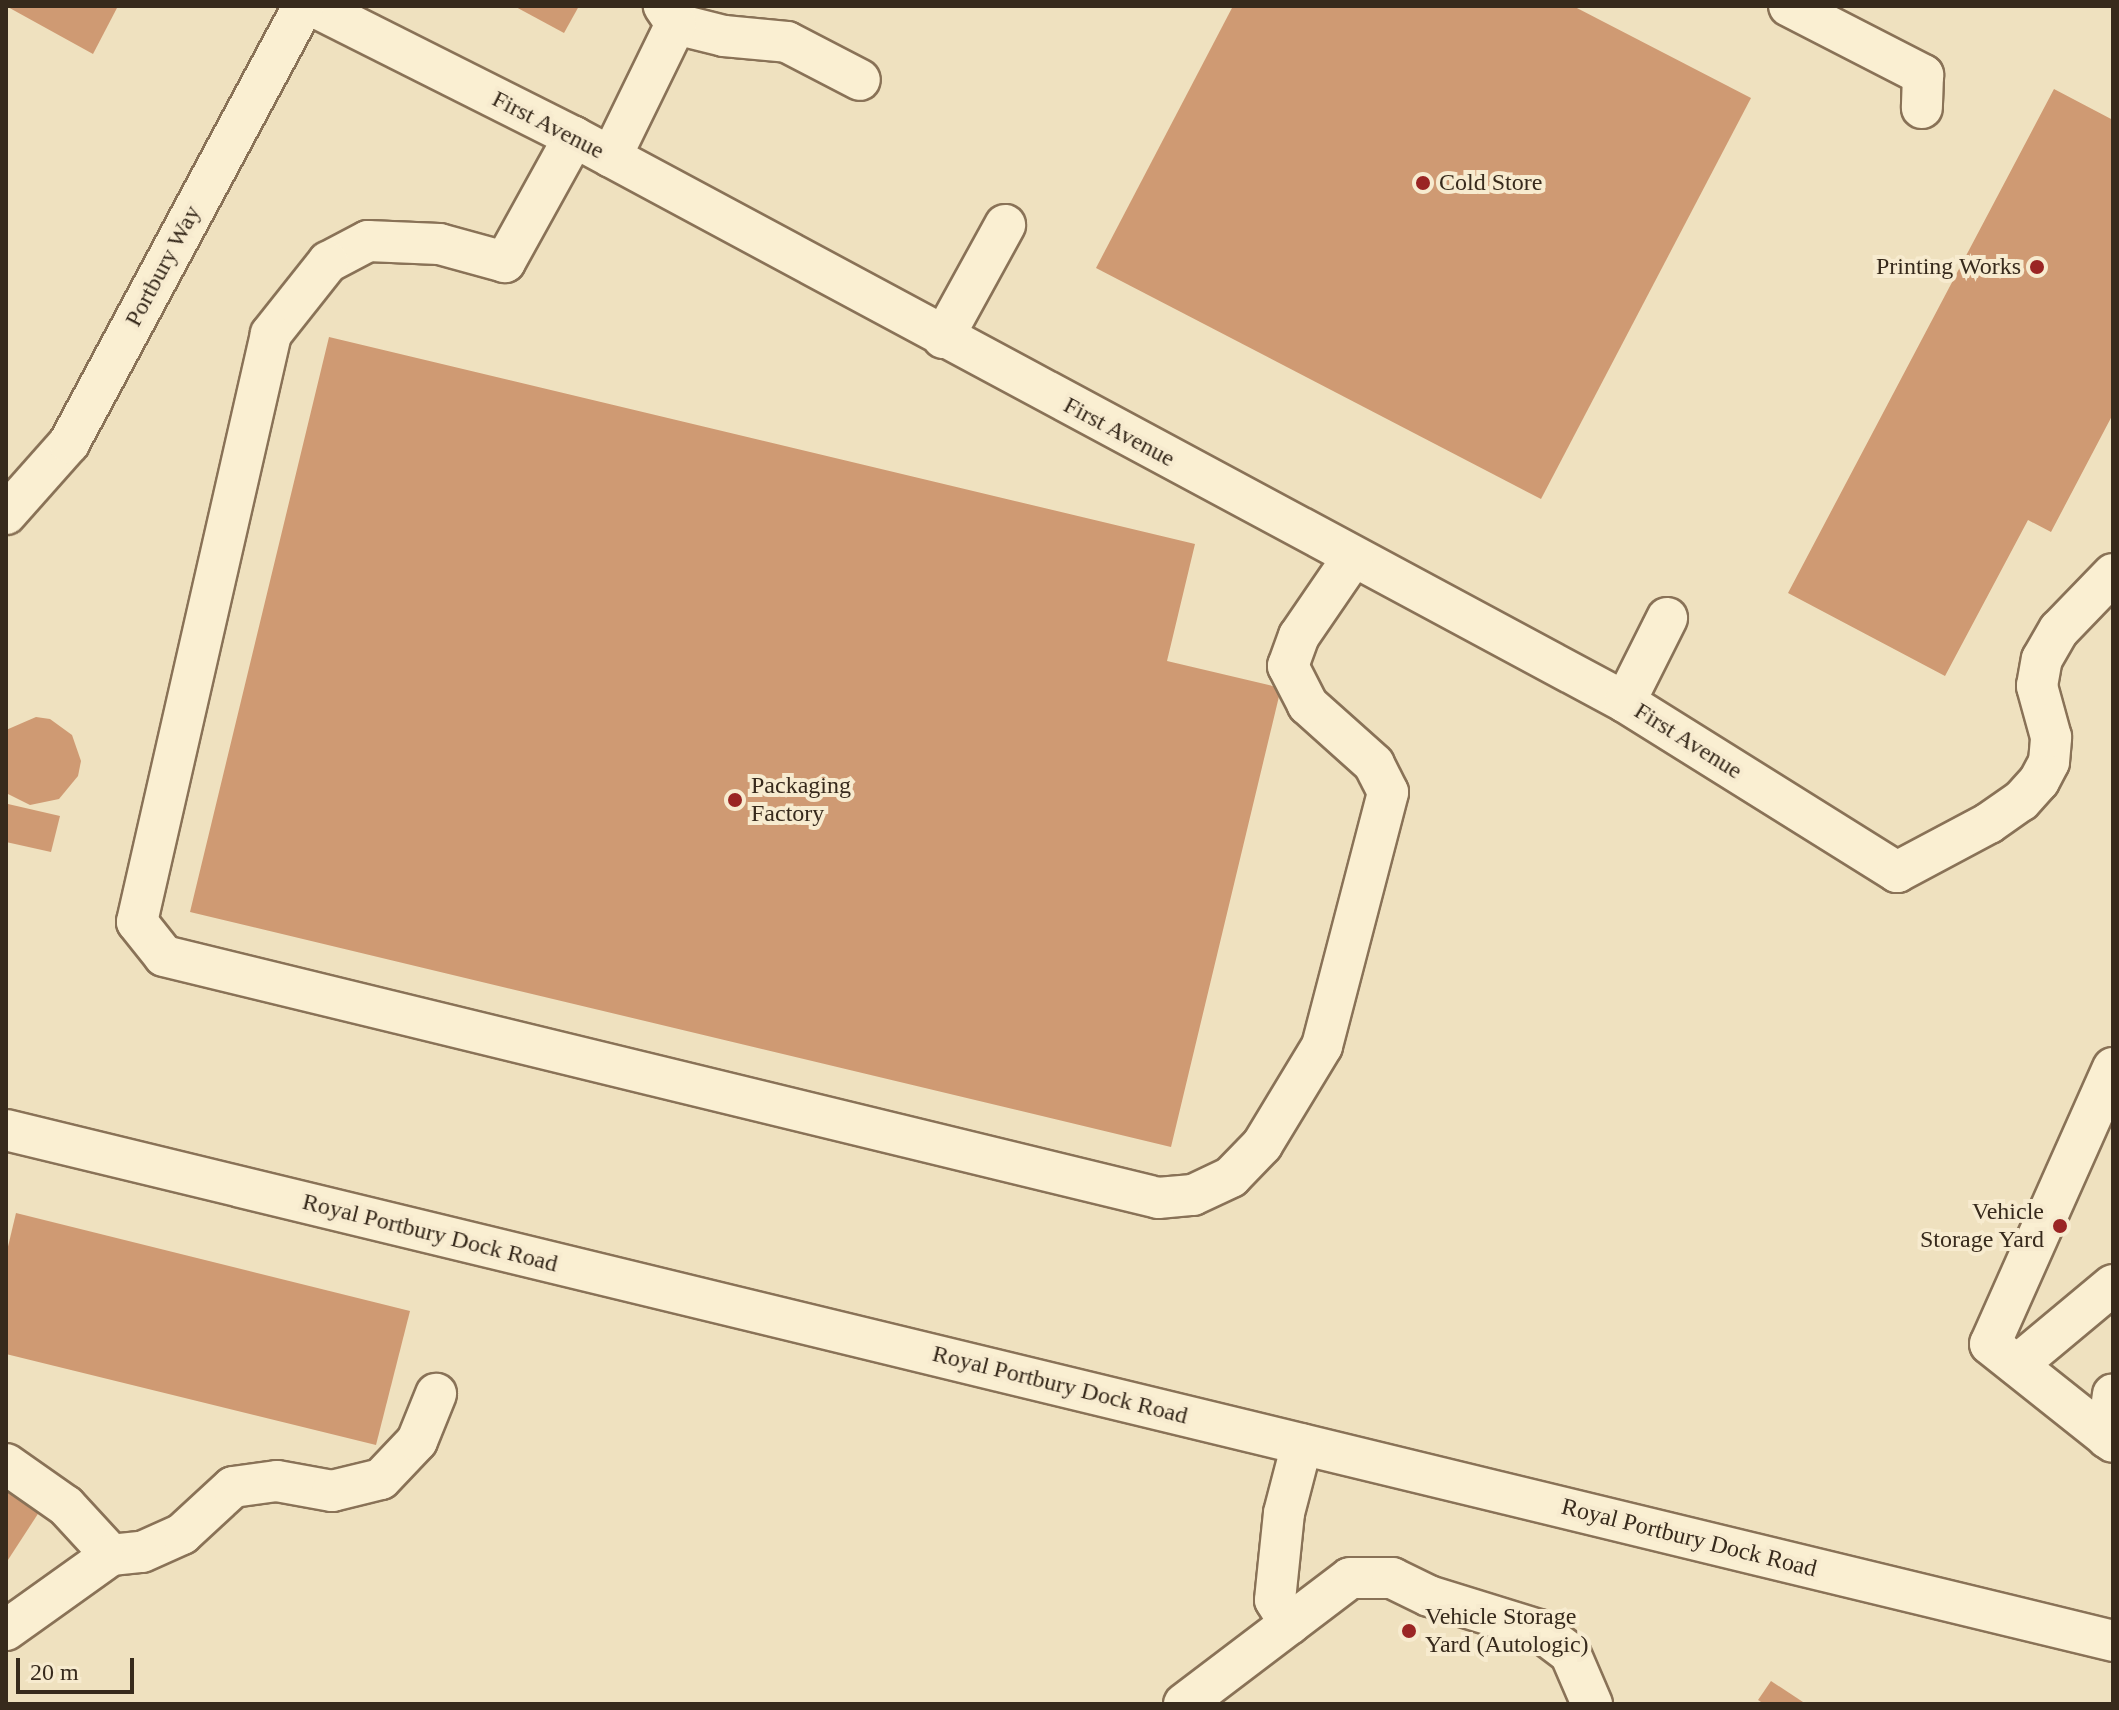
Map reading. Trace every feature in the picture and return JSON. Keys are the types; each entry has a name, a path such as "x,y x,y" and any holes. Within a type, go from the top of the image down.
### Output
{"street":[{"name":"Portbury Way","path":"6,514 69,443 303,6"},
{"name":"First Avenue","path":"313,6 574,137 1625,702 1897,872 2000,816 2039,781 2049,762 2051,737 2037,686 2042,659 2059,630 2113,574"},
{"path":"1789,6 1923,75 1922,108"},
{"path":"611,157 670,15 724,36 787,42 860,80"},
{"path":"574,137 505,262 439,244 368,241 328,262 271,334 137,922 164,956 1158,1198 1193,1195 1231,1177 1262,1145 1322,1046 1388,792 1374,764 1308,705 1288,666 1299,636 1353,557"},
{"path":"943,338 1005,225"},
{"path":"1625,702 1667,618"},
{"path":"2110,1440 1990,1344 2113,1068"},
{"name":"Royal Portbury Dock Road","path":"6,1130 2113,1641"},
{"path":"2017,1365 2113,1285"},
{"path":"6,1630 111,1555 142,1552 182,1534 214,1500 248,1482 277,1481 332,1491 381,1479 417,1441 436,1394"},
{"path":"2110,1440 2113,1394"},
{"path":"1290,1624 1275,1600 1284,1513 1302,1444"},
{"path":"6,1464 66,1506 111,1555"},
{"path":"1204,1698 1290,1624 1350,1578 1392,1578 1429,1596 1539,1630 1570,1653 1592,1704"}],"building":[{"path":"6,6 118,6 93,54"},
{"path":"514,6 579,6 564,33"},
{"name":"Cold Store","path":"1233,6 1573,6 1751,98 1541,499 1096,268"},
{"name":"Printing Works","path":"2054,89 2113,120 2113,414 2051,532 2028,520 1945,676 1788,593"},
{"name":"Packaging Factory","path":"329,337 1195,544 1167,661 1281,688 1171,1147 190,912"},
{"path":"36,717 50,719 72,735 81,761 78,776 59,799 30,805 6,793 6,730"},
{"path":"8,804 60,816 51,852 6,842"},
{"path":"16,1213 410,1311 376,1445 6,1354 6,1255"},
{"path":"6,1479 45,1503 6,1563"},
{"path":"1771,1681 1806,1704 1764,1704 1758,1700"}],"place":[{"name":"Cold Store","path":"1423,183"},
{"name":"Printing Works","path":"2037,267"},
{"name":"Packaging Factory","path":"735,800"},
{"name":"Vehicle Storage Yard","path":"2060,1226"},
{"name":"Vehicle Storage Yard (Autologic)","path":"1409,1631"}]}
